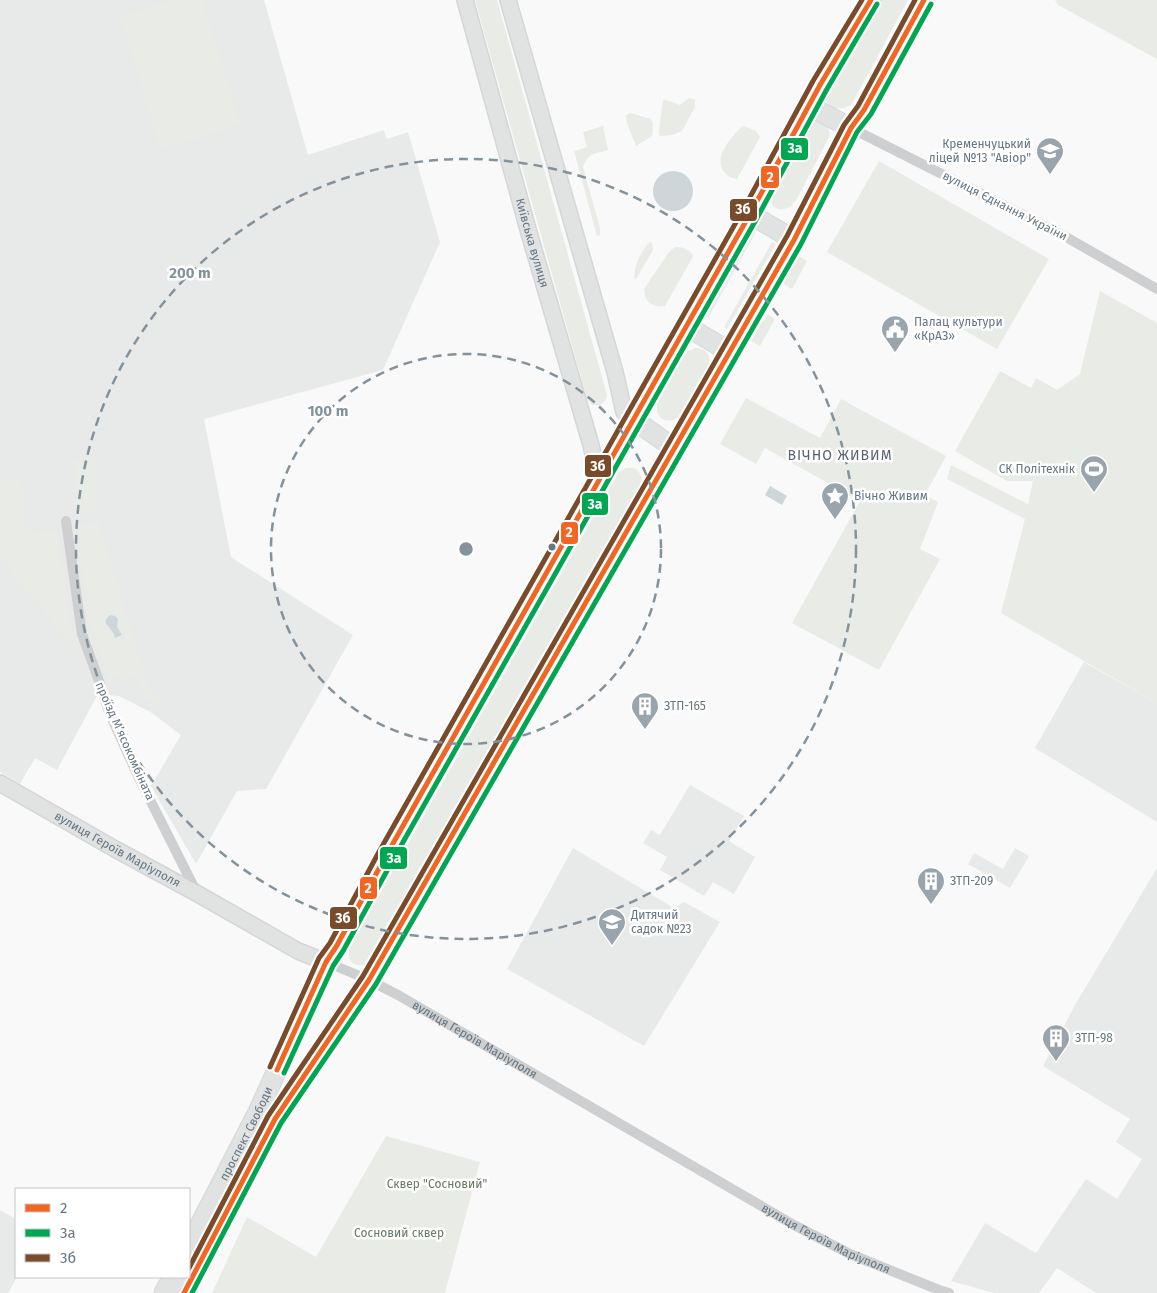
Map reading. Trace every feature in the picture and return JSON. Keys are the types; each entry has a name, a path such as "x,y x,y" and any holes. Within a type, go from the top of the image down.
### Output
{"highway":[{"name":"проспект Свободи","path":"190,1244 258,1112 326,962 596,488 820,85 871,0"},
{"name":"проспект Свободи","path":"184,1293 275,1119 369,980 794,240 851,128 864,110 924,0"},
{"path":"809,106 851,128"},
{"path":"750,214 794,240"},
{"path":"686,326 730,352"},
{"path":"634,419 675,449"},
{"path":"164,1293 172,1278"}],"main road":[{"name":"Київська вулиця","path":"465,0 526,224 591,445 597,474 596,488"},
{"path":"508,0 624,412 634,419"},
{"name":"вулиця Героїв Маріуполя","path":"0,783 298,951 326,962"}],"street":[{"name":"вулиця Єднання України","path":"851,128 1066,237 1157,289"},
{"name":"проїзд Мʼясокомбіната","path":"66,521 82,634 103,694 138,776 198,894"},
{"name":"вулиця Героїв Маріуполя","path":"326,962 369,980 398,995 794,1225 850,1254 949,1293"}],"shaded area":[{"path":"0,0 264,0 308,155 384,130 387,139 408,132 440,242 383,370 204,419 231,557 353,635 266,789 237,791 196,864 151,786 181,735 152,713 127,700 118,696 98,694 57,770 35,758 20,784 0,772"},
{"path":"677,171 684,174 690,180 693,191 692,199 684,208 677,211 669,211 662,208 654,199 653,187 656,180 665,172"},
{"path":"770,486 787,496 782,505 765,495"},
{"path":"110,615 118,619 117,627 122,635 115,638 106,622"},
{"path":"1084,662 1157,703 1157,822 1035,748"},
{"path":"690,785 744,816 729,841 755,857 734,894 713,882 704,896 660,870 667,857 643,843 651,830 660,835"},
{"name":"Дитячий садок №23","path":"573,848 674,908 684,902 720,922 644,1046 507,969"},
{"path":"1015,848 1029,856 1010,888 968,864 974,853 1003,869"},
{"path":"1157,868 1157,1293 1096,1293 1057,1268 1039,1293 994,1293 951,1281 985,1223 1036,1253 1086,1179 1117,1199 1142,1159 1116,1142 1130,1119 1043,1066 1075,1005"},
{"path":"0,1210 15,1218 16,1278 8,1293 0,1293"}],"green space":[{"path":"174,0 203,0 241,125 160,149 120,16"},
{"path":"475,0 497,0 607,395 605,401 600,405 592,405 587,399"},
{"path":"879,0 908,0 851,105 833,108 825,98 826,92"},
{"path":"1055,0 1157,0 1157,59 1058,5"},
{"path":"689,98 695,100 695,107 682,131 672,135 659,135 663,99 680,105"},
{"path":"630,113 651,119 653,123 652,136 636,146 627,123 626,116"},
{"path":"817,121 827,124 830,135 798,197 785,209 776,208 772,204 770,197 806,129"},
{"path":"603,126 608,150 590,156 583,167 600,228 600,235 597,236 574,151 587,147 583,132"},
{"path":"744,126 756,131 760,137 737,179 724,172 721,159 722,153 729,141"},
{"path":"879,161 1049,259 997,349 827,252"},
{"path":"753,230 756,232 708,318 704,316"},
{"path":"650,242 652,243 653,250 635,279 634,275 638,259"},
{"path":"772,242 776,244 727,329 724,327"},
{"path":"675,247 685,248 693,255 665,306 653,305 647,301 644,289 669,252"},
{"path":"799,256 807,261 792,289 783,284"},
{"name":"СК Політехнік","path":"1100,291 1157,323 1157,703 1001,613 1025,519 947,479 951,465 1028,504 1033,481 1007,481 955,451 1000,371 1031,388 1036,378 1057,390 1080,374"},
{"path":"767,314 775,319 760,346 751,341"},
{"path":"696,348 708,354 708,367 679,417 670,421 665,420 657,412 658,402 685,354"},
{"path":"746,398 820,438 841,399 946,456 925,495 938,502 920,549 940,559 879,670 792,623 860,501 765,448 756,464 720,444"},
{"path":"94,457 98,503 96,510 77,512 73,462"},
{"path":"626,468 634,468 640,474 642,481 640,487 374,955 364,965 352,963 349,954 350,946 617,475"},
{"path":"19,476 26,505 21,506 28,534 56,530 71,628 81,662 71,645 0,558 0,482"},
{"path":"98,520 150,691 163,697 159,705 144,697 136,676 123,683 120,677 109,681 88,620 77,527"},
{"name":"Сквер \"Сосновий\"","path":"386,1136 480,1162 445,1293 212,1293 247,1217 316,1257"}],"transit line":[{"name":"3б","path":"270,1067 319,958 330,943 380,850 743,210 813,81 862,0"},
{"name":"2","path":"277,1070 326,962 750,214 820,85 871,0"},
{"name":"3б","path":"190,1266 268,1116 363,976 787,236 844,125 858,106 915,0"},
{"name":"2","path":"184,1293 275,1119 369,980 794,240 851,128 864,110 924,0"},
{"name":"3а","path":"284,1073 333,966 757,218 827,89 877,4"},
{"name":"3а","path":"192,1293 281,1123 376,984 801,244 857,132 871,114 931,4"}],"place":[{"name":"Кременчуцький ліцей №13 \"Авіор\"","path":"1050,175"},
{"name":"Палац культури «КрАЗ»","path":"895,353"},
{"name":"СК Політехнік","path":"1094,493"},
{"name":"Вічно Живим","path":"835,520"},
{"name":"ЗТП-165","path":"645,730"},
{"name":"ЗТП-209","path":"931,905"},
{"name":"Дитячий садок №23","path":"612,946"},
{"name":"ЗТП-98","path":"1056,1062"}],"district":[{"name":"ВІЧНО ЖИВИМ","path":"840,455"}],"park label":[{"name":"Сосновий сквер","path":"399,1233"}]}
